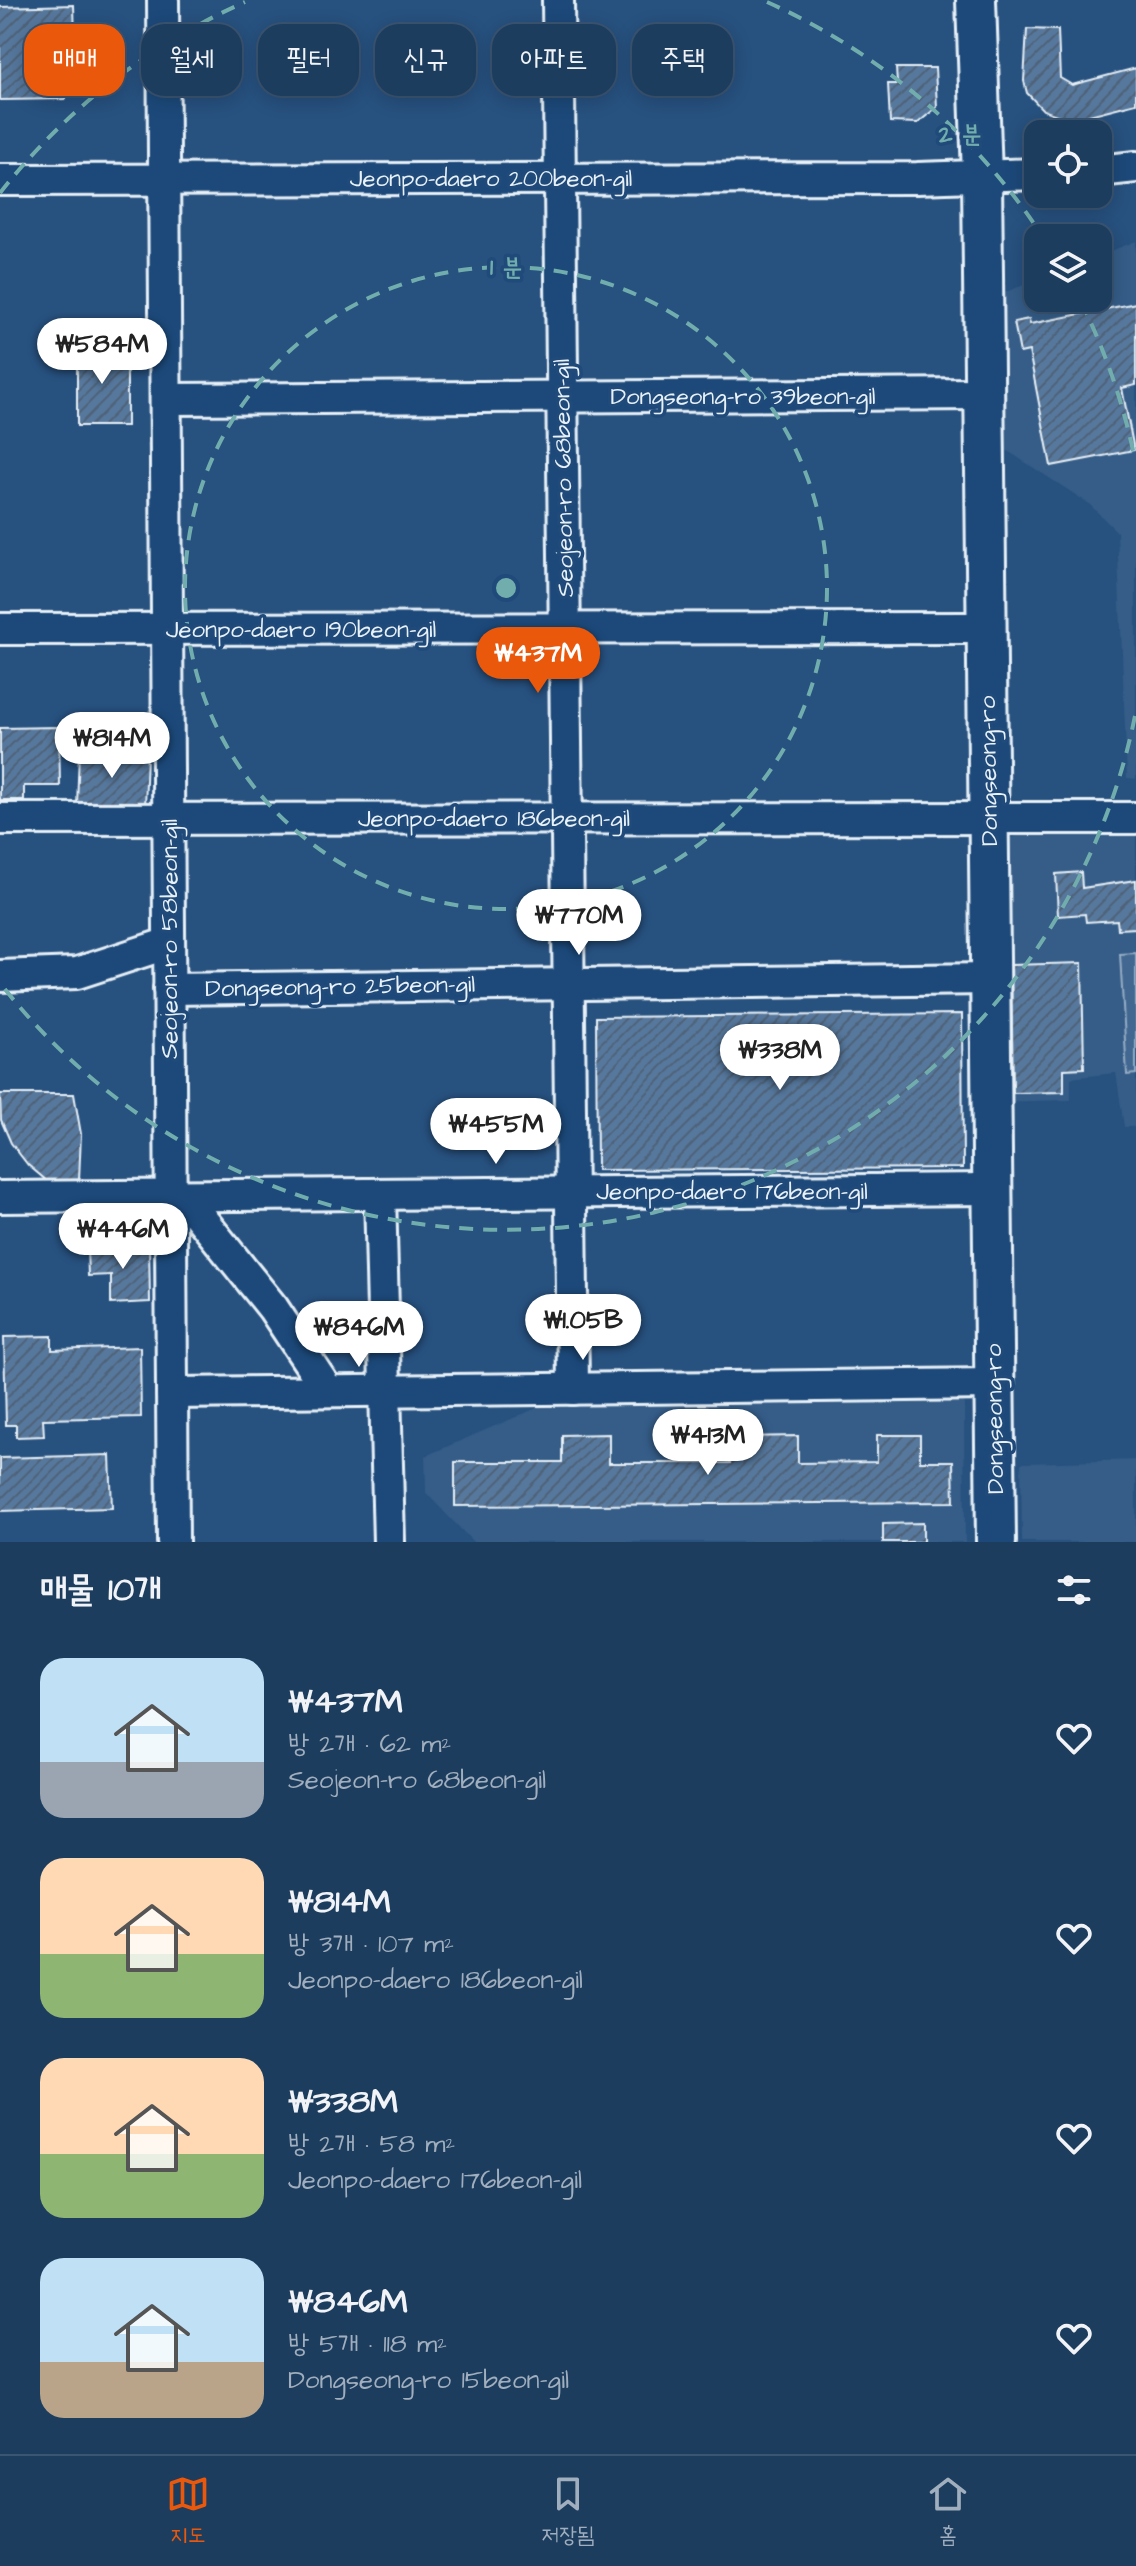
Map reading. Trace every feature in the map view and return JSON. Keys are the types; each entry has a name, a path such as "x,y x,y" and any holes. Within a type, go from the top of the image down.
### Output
{"main road":[{"name":"Dongseong-ro","path":"976,0 982,177 996,1542"}],"street":[{"name":"Seojeon-ro 58beon-gil","path":"163,0 169,989 177,1196 172,1393 173,1542"},
{"name":"Seojeon-ro 68beon-gil","path":"558,0 573,1389"},
{"path":"1112,170 1136,167"},
{"name":"Jeonpo-daero 200beon-gil","path":"0,180 1024,175"},
{"name":"Dongseong-ro 39beon-gil","path":"166,399 984,394"},
{"name":"Jeonpo-daero 190beon-gil","path":"0,629 986,628"},
{"name":"Jeonpo-daero 186beon-gil","path":"0,819 1136,818"},
{"path":"0,976 77,973 169,943"},
{"name":"Dongseong-ro 25beon-gil","path":"169,989 990,979"},
{"name":"Jeonpo-daero 176beon-gil","path":"0,1197 992,1189"},
{"path":"380,1194 389,1542"},
{"path":"177,1196 273,1308 328,1391"},
{"path":"172,1393 994,1384"}],"shaded area":[{"path":"1136,241 1136,779 1127,778 1117,532 1088,503 1006,450 1000,294 1024,285 1024,312 1112,312 1112,250"},
{"path":"1136,835 1136,1127 1124,1127 1116,1073 1071,1078 1071,1100 1000,1102 1004,840 1017,836"},
{"path":"1136,953 1136,1074 1127,1075 1120,954"},
{"path":"964,1397 965,1542 473,1542 426,1493 425,1456 546,1404"},
{"path":"1136,1460 1136,1542 1022,1542 1021,1463"}],"building":[{"path":"74,5 75,24 24,24 24,96 66,96 66,99 0,100 0,7"},
{"path":"1027,29 1058,30 1060,78 1072,85 1136,68 1136,103 1070,120 1043,110 1027,93 1024,81"},
{"path":"896,68 935,68 937,107 918,123 890,122 888,84 897,84"},
{"path":"1136,303 1136,385 1122,388 1134,450 1051,466 1029,351 1020,353 1014,322 1029,319 1030,324 1091,312 1112,312 1112,308"},
{"path":"127,345 127,426 77,426 77,346"},
{"path":"59,727 60,786 24,786 24,800 0,800 0,728"},
{"path":"79,752 147,754 145,808 77,806"},
{"path":"1081,872 1082,888 1136,880 1136,928 1118,929 1117,920 1086,922 1085,914 1058,916 1056,874"},
{"path":"1082,963 1084,1068 1064,1069 1064,1092 1013,1093 1011,965"},
{"path":"962,1014 963,1168 597,1170 596,1017"},
{"path":"0,1094 74,1094 81,1134 79,1180 47,1181 28,1165 11,1143 1,1120"},
{"path":"149,1245 150,1302 111,1304 111,1275 88,1276 87,1247"},
{"path":"52,1336 52,1350 140,1347 141,1417 43,1419 44,1436 16,1437 16,1425 6,1425 4,1337"},
{"path":"609,1434 609,1463 730,1463 730,1437 798,1436 798,1463 877,1462 877,1435 920,1435 920,1461 953,1461 954,1502 455,1506 455,1462 562,1462 562,1435"},
{"path":"110,1455 112,1508 0,1511 0,1458"},
{"path":"923,1523 923,1542 883,1542 883,1524"}]}
